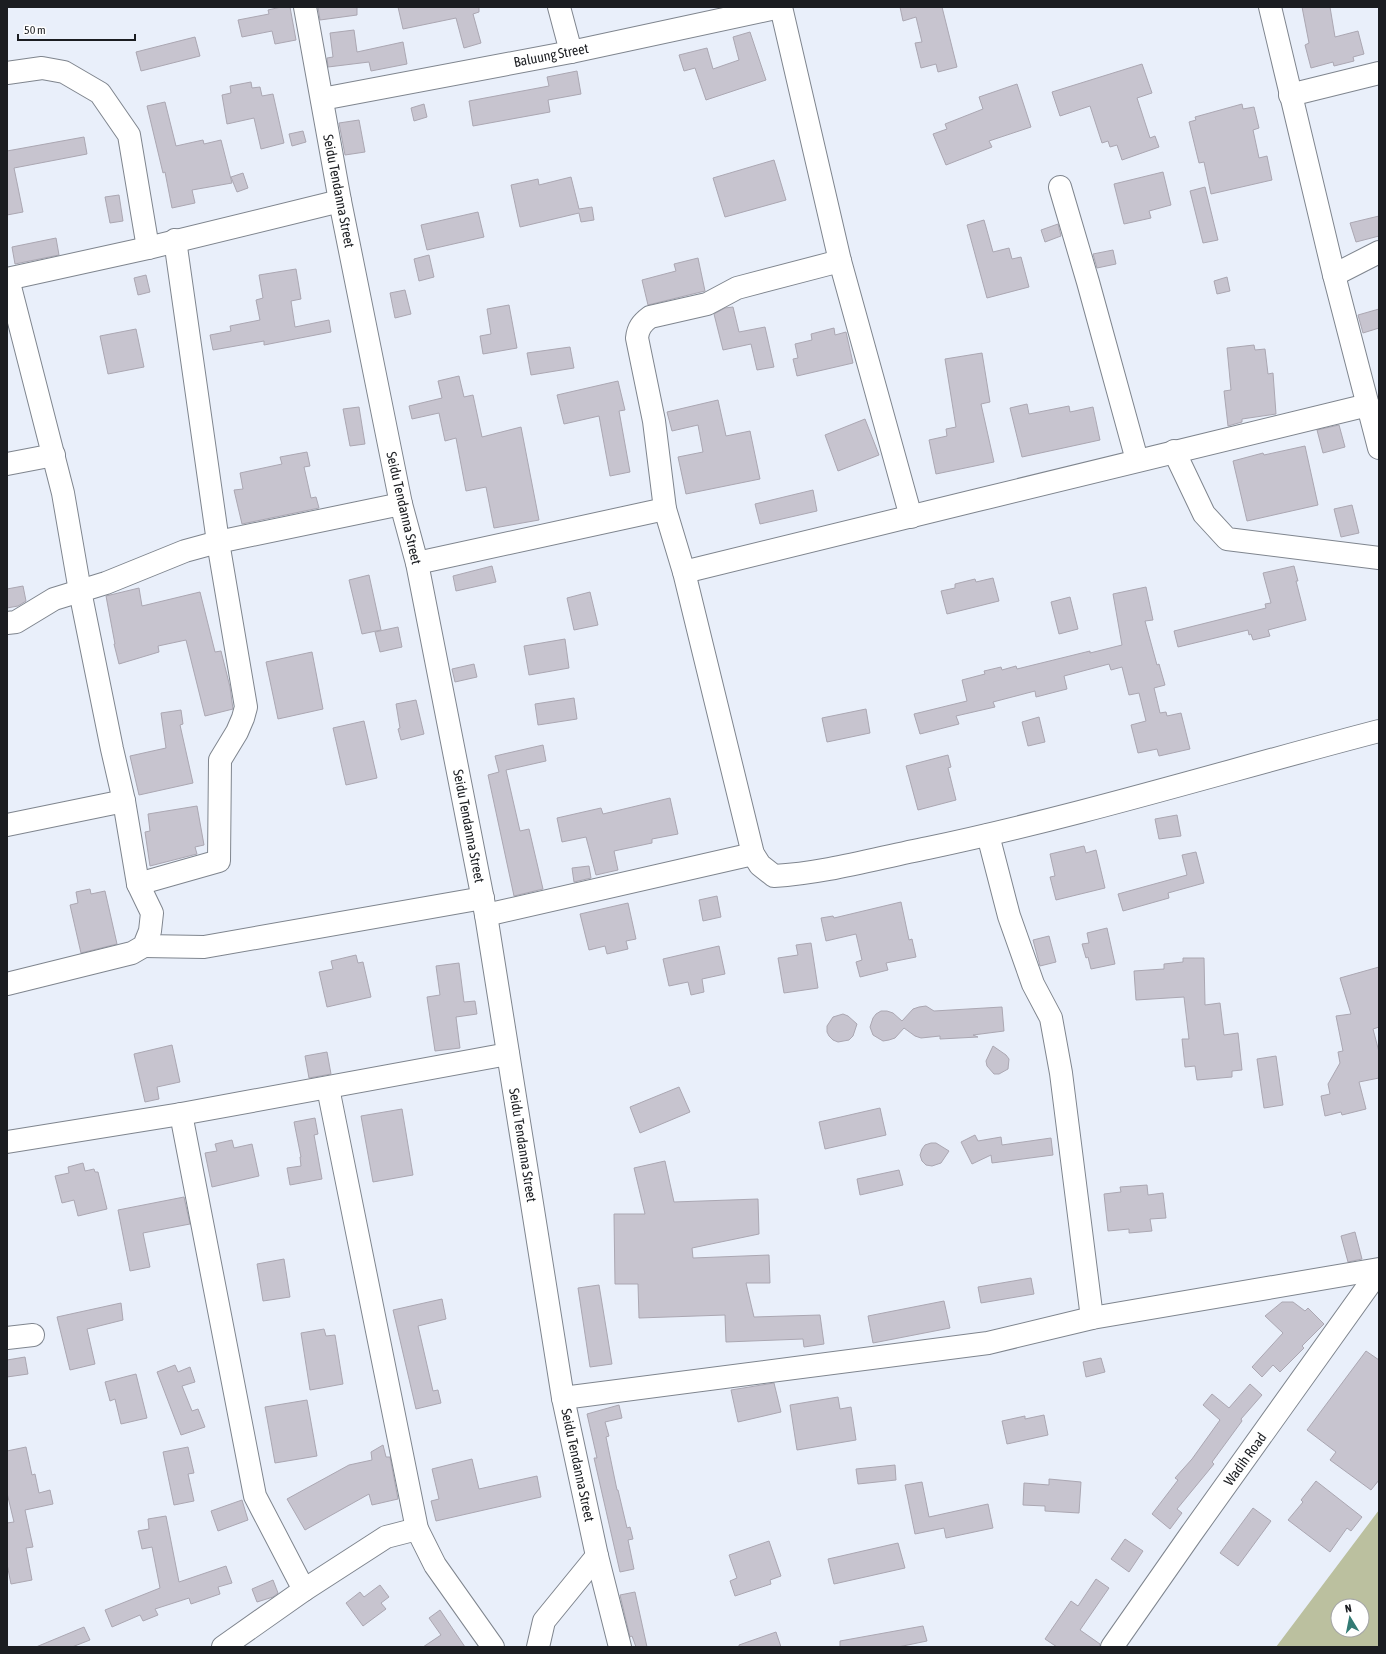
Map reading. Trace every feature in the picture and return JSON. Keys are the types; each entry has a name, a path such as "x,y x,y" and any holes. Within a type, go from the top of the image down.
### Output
{"street":[{"name":"Seidu Tendanna Street","path":"304,7 340,201 401,504 417,563 484,907 563,1398 597,1556 620,1647"},
{"path":"559,7 571,52"},
{"name":"Baluung Street","path":"322,99 571,52 781,7"},
{"path":"781,7 840,261 911,517"},
{"path":"1270,7 1334,275 1379,448"},
{"path":"7,73 42,68 64,72 100,93 129,135 148,248"},
{"path":"1290,95 1379,73"},
{"path":"1060,187 1137,460"},
{"path":"144,946 150,931 152,913 138,884 124,801 80,591 63,493 7,279 148,248 174,240 340,201"},
{"path":"138,884 219,861 220,760 237,732 246,707 218,542 174,240"},
{"path":"1334,275 1379,252"},
{"path":"840,261 737,288 707,304 650,317 643,322 638,329 637,338 654,422 665,508 684,572 753,854 760,865 774,876 792,875 830,869 988,835 1379,731"},
{"path":"684,572 1137,460 1368,405"},
{"path":"1174,451 1204,514 1228,539 1379,558"},
{"path":"7,464 54,455"},
{"path":"7,624 16,622 54,599 106,583 185,551 218,542 401,504"},
{"path":"417,563 665,508"},
{"path":"7,825 124,801"},
{"path":"988,835 1009,916 1033,984 1051,1018 1061,1073 1092,1318"},
{"path":"7,984 132,953 144,946 204,948 484,907 753,854"},
{"path":"7,1142 181,1114 508,1054"},
{"path":"328,1088 417,1529 435,1565 493,1647"},
{"path":"181,1114 255,1496 304,1590"},
{"path":"563,1398 988,1343 1092,1318 1379,1270"},
{"name":"Wadih Road","path":"1112,1647 1379,1270"},
{"path":"7,1338 33,1335"},
{"path":"223,1647 304,1590 386,1537 417,1529"},
{"path":"538,1647 544,1621 597,1556"}],"green space":[{"path":"1379,1510 1379,1647 1276,1647"}],"building":[{"path":"281,7 290,7 296,40 275,44 272,31 242,37 238,20 269,14 268,10"},
{"path":"318,7 357,7 357,15 320,20"},
{"path":"398,7 479,7 479,12 473,14 481,43 464,48 456,18 403,29"},
{"path":"900,7 942,7 957,67 938,72 936,64 921,68 915,43 922,42 916,17 903,21"},
{"path":"1302,7 1330,7 1335,37 1358,31 1364,54 1353,57 1354,61 1334,66 1333,62 1311,68 1305,45 1309,43"},
{"path":"354,30 357,52 403,42 407,64 371,71 369,62 328,67 327,58 333,57 330,33"},
{"path":"750,32 766,80 706,100 695,68 684,71 679,55 707,48 713,69 739,60 733,37"},
{"path":"195,37 200,56 141,71 136,52"},
{"path":"1142,64 1152,93 1137,98 1150,138 1155,136 1159,147 1122,160 1117,145 1110,147 1108,141 1102,143 1090,106 1060,116 1052,92"},
{"path":"577,71 581,94 548,100 550,112 473,126 469,101 549,86 547,77"},
{"path":"251,82 252,88 260,87 262,96 273,94 284,143 261,149 254,118 227,124 222,95 231,93 230,86"},
{"path":"1017,84 1031,127 989,141 992,147 946,165 933,134 947,129 945,124 983,109 979,97"},
{"path":"165,102 176,146 203,140 204,144 221,140 232,183 192,190 195,203 172,208 165,172 163,173 147,106"},
{"path":"424,104 427,117 414,121 411,108"},
{"path":"1242,104 1243,109 1254,107 1259,128 1253,130 1259,158 1267,156 1272,180 1211,194 1204,162 1199,163 1189,122 1196,120 1195,117"},
{"path":"359,120 365,152 345,155 339,123"},
{"path":"303,131 306,142 292,146 289,134"},
{"path":"84,137 87,154 14,168 23,212 7,215 7,151"},
{"path":"774,160 786,200 725,217 713,178"},
{"path":"1163,172 1171,205 1149,211 1151,218 1124,224 1114,184"},
{"path":"243,173 248,188 237,192 231,177"},
{"path":"571,177 579,209 592,207 594,220 581,222 579,213 520,227 511,185 538,179 539,185"},
{"path":"1205,187 1218,240 1203,243 1190,191"},
{"path":"119,195 123,221 110,223 105,197"},
{"path":"478,212 484,237 427,250 421,225"},
{"path":"1379,216 1379,236 1356,242 1350,223"},
{"path":"984,220 993,252 1009,248 1012,259 1021,257 1029,287 987,298 967,225"},
{"path":"1058,224 1061,236 1045,242 1041,230"},
{"path":"56,238 59,255 15,264 12,247"},
{"path":"1113,250 1116,264 1097,268 1093,254"},
{"path":"429,255 434,277 419,281 414,259"},
{"path":"698,258 705,291 648,305 642,280 676,271 674,264"},
{"path":"296,269 301,299 291,301 295,327 329,320 331,332 264,345 264,341 213,350 210,335 231,331 230,326 260,320 256,300 263,298 259,275"},
{"path":"146,275 150,292 138,295 134,278"},
{"path":"1227,277 1230,291 1217,294 1214,281"},
{"path":"405,290 411,314 395,318 390,293"},
{"path":"509,305 517,348 483,354 480,336 491,334 487,309"},
{"path":"733,307 739,332 765,327 774,367 757,370 751,344 723,350 714,314 725,308"},
{"path":"1379,309 1379,328 1363,333 1358,315"},
{"path":"834,328 835,335 846,332 853,363 797,376 793,359 798,358 795,344 812,340 811,334"},
{"path":"136,329 144,367 108,374 100,336"},
{"path":"1254,345 1255,350 1265,349 1268,374 1273,373 1276,414 1242,419 1242,422 1228,426 1224,391 1231,390 1227,348"},
{"path":"570,347 574,368 531,375 527,353"},
{"path":"982,353 990,402 981,404 994,462 936,474 929,440 947,436 946,429 956,427 945,359"},
{"path":"459,376 464,397 473,395 482,437 521,427 539,520 494,528 486,487 466,491 456,438 445,441 439,413 412,419 409,406 442,398 438,381"},
{"path":"618,381 625,410 619,411 630,472 610,476 599,416 564,424 557,395"},
{"path":"718,400 726,436 750,431 760,479 686,494 678,457 703,452 698,425 672,431 667,412"},
{"path":"1027,404 1029,414 1069,406 1070,412 1093,407 1100,440 1022,457 1010,408"},
{"path":"359,407 365,444 350,446 343,409"},
{"path":"865,419 879,455 838,471 825,435"},
{"path":"1339,425 1345,447 1323,453 1317,430"},
{"path":"1305,446 1318,505 1247,521 1233,461 1263,453 1264,455"},
{"path":"307,452 310,466 304,467 311,498 316,497 319,508 242,524 234,490 243,489 240,473 282,464 280,457"},
{"path":"813,490 817,511 760,524 755,504"},
{"path":"1352,505 1359,533 1341,537 1334,509"},
{"path":"492,566 496,582 456,591 453,576"},
{"path":"1294,566 1298,581 1296,581 1306,620 1268,630 1270,636 1253,640 1251,634 1249,635 1248,630 1178,647 1174,631 1266,608 1265,604 1271,603 1263,573"},
{"path":"369,575 381,630 362,634 349,580"},
{"path":"993,578 999,601 947,614 941,591 955,588 955,584 975,579 976,582"},
{"path":"23,586 26,601 18,606 7,608 7,589"},
{"path":"1146,587 1153,620 1145,621 1157,665 1159,664 1165,685 1154,688 1160,713 1166,712 1167,716 1181,713 1190,749 1159,756 1157,749 1138,753 1131,725 1146,721 1139,693 1129,695 1122,667 1111,670 1109,664 1064,676 1067,689 1036,697 1035,691 993,702 995,707 956,716 959,724 920,734 914,714 967,701 962,680 985,674 984,671 1001,667 1002,670 1016,666 1017,669 1090,651 1090,653 1122,645 1113,594"},
{"path":"139,588 142,606 200,592 215,652 221,651 230,687 233,709 205,716 186,640 158,646 159,652 119,664 106,596"},
{"path":"590,592 598,625 574,630 567,598"},
{"path":"1070,597 1078,629 1059,634 1051,602"},
{"path":"398,627 402,647 380,652 375,632"},
{"path":"565,639 569,668 529,675 524,646"},
{"path":"312,652 323,709 278,719 266,662"},
{"path":"474,664 477,677 455,682 452,669"},
{"path":"574,698 577,719 538,725 535,704"},
{"path":"416,700 424,734 401,740 398,729 400,728 396,704"},
{"path":"866,709 870,733 827,742 822,718"},
{"path":"181,710 183,724 180,725 193,783 139,795 130,756 166,748 161,713"},
{"path":"1039,717 1045,742 1028,746 1022,722"},
{"path":"364,721 377,778 346,785 333,728"},
{"path":"543,745 546,761 506,770 520,831 529,829 543,889 514,896 488,775 499,772 495,756"},
{"path":"948,755 951,767 948,768 956,800 918,810 906,766"},
{"path":"670,798 678,834 652,839 652,843 614,851 618,870 596,875 586,837 562,842 557,818 601,808 603,814"},
{"path":"197,806 204,845 195,847 197,854 150,866 145,832 150,831 148,814"},
{"path":"1177,815 1181,836 1159,839 1155,819"},
{"path":"1084,846 1086,853 1096,850 1105,888 1056,900 1050,877 1055,876 1050,854"},
{"path":"1196,852 1204,883 1168,893 1169,898 1123,911 1118,894 1187,875 1182,855"},
{"path":"589,866 591,878 574,882 572,868"},
{"path":"90,889 91,894 105,891 117,944 81,953 70,905 78,903 76,892"},
{"path":"717,896 721,917 703,921 699,900"},
{"path":"901,902 909,940 912,939 916,957 886,963 888,970 860,977 856,962 862,960 856,934 826,941 821,918 833,916 834,918"},
{"path":"628,903 636,939 626,941 628,949 607,954 605,946 589,950 580,914"},
{"path":"1107,928 1115,964 1091,969 1088,957 1086,958 1082,944 1089,943 1087,933"},
{"path":"1049,936 1056,962 1040,966 1033,940"},
{"path":"811,943 818,988 784,993 778,958 798,955 796,945"},
{"path":"719,946 725,974 702,979 704,992 691,995 688,982 669,986 663,959"},
{"path":"356,955 358,963 363,962 371,997 327,1007 319,972 333,969 331,961"},
{"path":"1183,958 1204,958 1205,1005 1220,1003 1224,1035 1238,1033 1242,1070 1232,1071 1232,1077 1197,1080 1195,1066 1185,1067 1182,1039 1189,1039 1184,997 1136,1000 1134,971 1164,969 1164,964 1183,962"},
{"path":"459,963 464,1002 475,1001 477,1014 456,1017 460,1048 435,1051 427,997 440,995 436,966"},
{"path":"1379,967 1379,1027 1373,1029 1379,1052 1379,1078 1359,1082 1366,1109 1342,1115 1341,1112 1325,1116 1321,1096 1330,1094 1328,1084 1340,1063 1338,1052 1343,1051 1336,1016 1351,1014 1340,978"},
{"path":"926,1006 934,1011 1002,1007 1004,1031 973,1035 978,1037 940,1039 940,1036 921,1038 915,1036 904,1028 895,1038 883,1041 873,1035 870,1027 873,1018 881,1011 893,1013 902,1021 913,1009"},
{"path":"843,1014 848,1016 857,1024 853,1036 849,1040 838,1042 829,1036 827,1026 833,1017"},
{"path":"172,1045 180,1082 157,1087 159,1099 145,1102 134,1054"},
{"path":"993,1046 1006,1055 1009,1059 1008,1069 999,1074 994,1074 987,1066 986,1061"},
{"path":"327,1052 331,1074 309,1078 305,1056"},
{"path":"1276,1056 1283,1105 1264,1108 1257,1059"},
{"path":"679,1087 690,1112 640,1133 630,1107"},
{"path":"880,1108 886,1135 825,1149 819,1122"},
{"path":"402,1109 413,1175 373,1182 361,1116"},
{"path":"315,1118 318,1134 314,1135 322,1179 290,1185 287,1168 301,1166 301,1157 294,1122"},
{"path":"975,1135 978,1141 1001,1137 1002,1145 1051,1138 1053,1155 992,1163 991,1155 972,1164 961,1142"},
{"path":"232,1140 234,1148 252,1144 259,1176 212,1187 205,1153 217,1151 215,1144"},
{"path":"936,1143 949,1151 941,1163 932,1166 926,1165 922,1161 920,1155 925,1145"},
{"path":"665,1161 674,1202 758,1199 759,1234 692,1248 693,1258 769,1255 770,1283 746,1283 754,1317 820,1315 824,1344 804,1347 803,1339 726,1342 725,1315 639,1318 638,1284 615,1284 614,1214 645,1214 634,1168"},
{"path":"83,1163 85,1171 94,1169 95,1172 98,1172 107,1209 78,1216 74,1200 62,1203 55,1176 69,1173 68,1167"},
{"path":"899,1170 903,1185 860,1195 857,1179"},
{"path":"1147,1185 1148,1195 1163,1193 1166,1218 1150,1219 1152,1231 1129,1233 1129,1229 1108,1231 1104,1194 1121,1192 1120,1187"},
{"path":"184,1197 190,1224 143,1233 150,1267 130,1271 118,1210"},
{"path":"1355,1232 1362,1259 1348,1262 1341,1236"},
{"path":"284,1259 290,1297 263,1301 257,1264"},
{"path":"1031,1278 1034,1294 981,1303 978,1287"},
{"path":"599,1285 612,1364 590,1367 578,1288"},
{"path":"442,1299 446,1319 418,1326 433,1391 438,1390 441,1403 416,1409 393,1310"},
{"path":"944,1301 950,1328 873,1343 868,1316"},
{"path":"1282,1302 1293,1302 1305,1311 1308,1308 1324,1324 1302,1346 1304,1348 1280,1372 1273,1365 1262,1377 1252,1367 1283,1333 1265,1316"},
{"path":"121,1303 123,1320 87,1329 95,1364 70,1370 57,1317"},
{"path":"324,1329 326,1336 335,1335 343,1384 310,1390 301,1333"},
{"path":"1366,1351 1379,1360 1379,1480 1371,1490 1330,1460 1336,1452 1307,1430"},
{"path":"25,1357 28,1374 7,1377 7,1360"},
{"path":"1101,1358 1105,1372 1086,1377 1083,1362"},
{"path":"175,1365 178,1372 190,1367 195,1382 182,1386 192,1411 198,1409 205,1427 181,1435 157,1372"},
{"path":"136,1374 147,1418 121,1424 115,1399 110,1401 105,1382"},
{"path":"774,1383 781,1412 738,1422 731,1390"},
{"path":"1250,1384 1262,1395 1241,1419 1242,1421 1212,1462 1214,1464 1177,1509 1182,1513 1170,1529 1152,1514 1178,1480 1175,1478 1192,1459 1220,1420 1203,1405 1212,1394 1229,1408"},
{"path":"838,1397 840,1409 851,1407 856,1440 797,1450 790,1405"},
{"path":"307,1400 317,1456 275,1463 265,1407"},
{"path":"619,1405 622,1418 605,1422 609,1436 606,1437 617,1490 627,1528 630,1527 633,1539 628,1540 634,1569 620,1572 594,1458 597,1458 587,1414"},
{"path":"1044,1415 1048,1435 1007,1444 1002,1421 1025,1416 1025,1419"},
{"path":"383,1445 386,1457 390,1457 398,1499 372,1505 369,1494 305,1530 287,1499 349,1465 372,1460 371,1452"},
{"path":"26,1447 32,1475 35,1474 39,1493 50,1490 53,1504 25,1510 33,1547 26,1548 32,1580 11,1584 7,1564 7,1523 14,1522 7,1493 7,1451"},
{"path":"188,1447 194,1473 188,1474 194,1501 174,1505 163,1452"},
{"path":"472,1459 479,1489 537,1476 541,1497 436,1521 431,1501 439,1499 432,1469"},
{"path":"895,1465 896,1480 858,1484 856,1469"},
{"path":"1049,1479 1081,1482 1079,1513 1045,1511 1045,1506 1023,1505 1024,1483 1049,1485"},
{"path":"1316,1481 1362,1517 1351,1531 1347,1528 1330,1552 1288,1520 1303,1502 1301,1500"},
{"path":"922,1482 929,1517 988,1504 993,1528 946,1538 944,1528 915,1534 905,1485"},
{"path":"242,1500 248,1520 218,1531 211,1511"},
{"path":"1253,1508 1271,1521 1238,1566 1220,1553"},
{"path":"166,1516 179,1582 226,1566 232,1583 218,1587 220,1594 191,1604 189,1598 155,1609 158,1615 143,1621 140,1615 112,1627 105,1610 160,1588 152,1547 142,1549 138,1531 149,1529 148,1519"},
{"path":"1125,1539 1143,1551 1129,1572 1111,1559"},
{"path":"769,1541 781,1576 770,1580 771,1584 735,1596 730,1581 737,1578 729,1555"},
{"path":"898,1543 905,1568 834,1584 828,1559"},
{"path":"1096,1579 1109,1588 1080,1630 1100,1644 1100,1647 1057,1647 1045,1639 1071,1601 1078,1606"},
{"path":"273,1580 278,1593 273,1597 257,1602 252,1589"},
{"path":"380,1585 389,1597 381,1603 386,1609 363,1626 346,1603 360,1592 364,1597"},
{"path":"635,1592 647,1647 636,1647 632,1636 630,1637 620,1595"},
{"path":"440,1610 465,1647 423,1647 441,1635 429,1618"},
{"path":"923,1626 927,1641 898,1647 840,1647 840,1641"},
{"path":"84,1627 90,1640 72,1647 36,1647"},
{"path":"776,1632 781,1647 739,1647 739,1645"}]}
